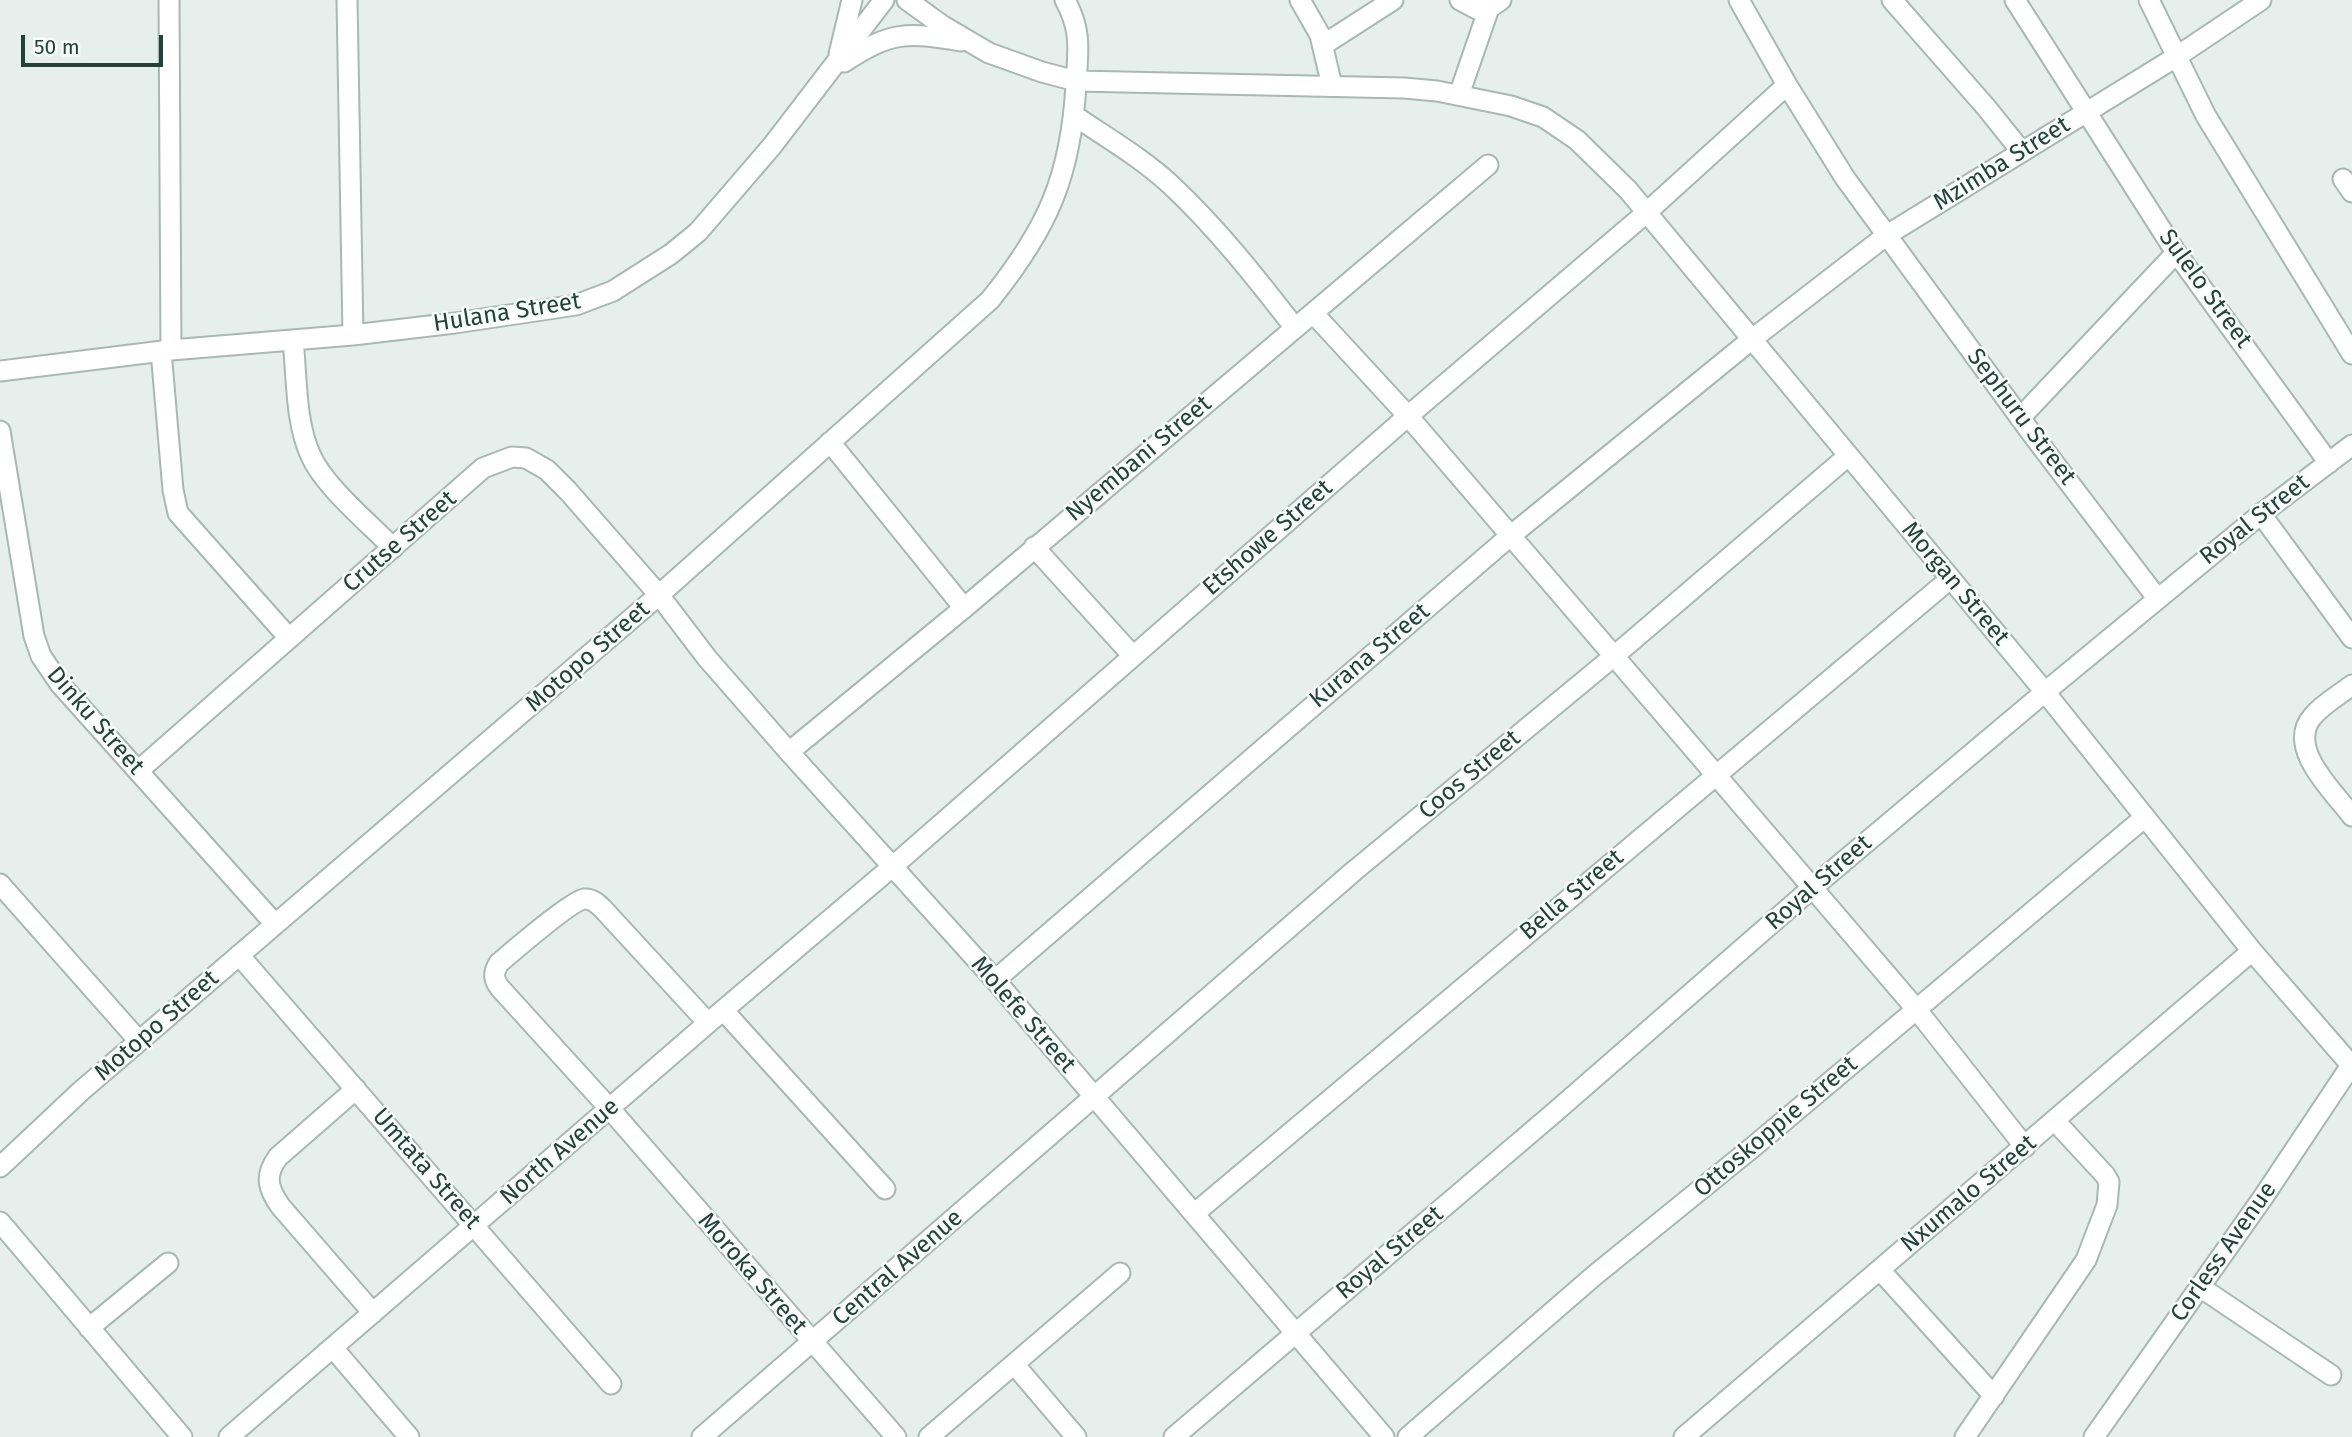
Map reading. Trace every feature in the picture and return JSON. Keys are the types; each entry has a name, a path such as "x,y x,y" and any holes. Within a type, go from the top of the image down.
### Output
{"street":[{"path":"169,0 166,350 173,490 178,513 289,638"},
{"path":"347,0 353,335"},
{"path":"834,67 852,0"},
{"name":"Hulana Street","path":"0,371 166,350 353,335 576,305 613,291 671,254 698,232 772,146 884,0"},
{"path":"907,0 969,42"},
{"name":"Motopo Street","path":"2,1162 659,595 990,300 1016,267 1058,191 1075,116 1080,55 1074,16 1065,0"},
{"path":"1300,0 1314,23 1323,46 1332,86"},
{"path":"1323,46 1393,0"},
{"path":"1460,0 1477,9 1495,4"},
{"name":"Sephuru Street","path":"1739,0 1787,85 1845,178 2020,418 2157,598"},
{"path":"1892,0 2022,152"},
{"name":"Sulelo Street","path":"2015,0 2176,253 2329,463"},
{"path":"2149,0 2206,116 2352,354"},
{"name":"Mzimba Street","path":"1751,340 1886,235 2176,57 2261,0"},
{"path":"1459,95 1495,4"},
{"path":"834,67 873,44 900,35 915,34 969,42"},
{"name":"Morgan Street","path":"969,42 1001,58 1076,81 1404,88 1459,95 1511,106 1543,117 1577,140 1600,160 1646,213 2045,692 2252,951 2352,1065"},
{"name":"Etshowe Street","path":"892,867 1408,416 1646,213 1787,85"},
{"path":"1075,116 1147,165 1172,186 1263,286 1295,328"},
{"name":"Nyembani Street","path":"789,752 964,608 1488,165"},
{"path":"2020,418 2176,253"},
{"path":"1313,313 1408,416 1917,1010 2025,1147"},
{"path":"293,340 301,417 312,459 329,483 393,548"},
{"name":"Kurana Street","path":"995,980 1509,537 1751,340"},
{"name":"Dinku Street","path":"0,431 36,645 47,667 275,924"},
{"path":"830,442 964,608"},
{"name":"Royal Street","path":"1174,1437 1812,888 2157,598 2260,514 2352,445"},
{"name":"Coos Street","path":"1094,1098 1354,871 1613,657 1848,456"},
{"name":"Crutse Street","path":"138,771 483,468 512,457 535,461 554,477 659,595"},
{"path":"2260,514 2352,638"},
{"path":"1034,547 1133,656"},
{"name":"Bella Street","path":"1195,1213 1950,579"},
{"name":"Molefe Street","path":"659,595 707,657 995,980 1384,1437"},
{"path":"2352,685 2311,718 2303,736 2312,765 2352,816"},
{"name":"Ottoskoppie Street","path":"1408,1437 1595,1275 1917,1010 2145,817"},
{"name":"North Avenue","path":"229,1437 892,867"},
{"path":"0,884 139,1041"},
{"name":"Moroka Street","path":"708,1023 603,909 590,900 579,901 499,962 494,975 500,988 610,1109 896,1437"},
{"name":"Nxumalo Street","path":"1684,1437 2252,951"},
{"name":"Umtata Street","path":"239,955 476,1225 611,1384"},
{"path":"723,1010 885,1189"},
{"name":"Corless Avenue","path":"2094,1437 2264,1196 2352,1065"},
{"path":"356,1088 278,1157 267,1180 281,1207 373,1313"},
{"name":"Central Avenue","path":"702,1437 1094,1098"},
{"path":"1965,1437 2086,1260 2107,1205 2109,1182 2105,1175 2055,1121"},
{"path":"0,1222 182,1437"},
{"path":"89,1328 168,1263"},
{"path":"1880,1270 1994,1396"},
{"path":"929,1437 1120,1273"},
{"path":"2200,1287 2330,1375"},
{"path":"332,1348 409,1437"},
{"path":"1014,1364 1076,1437"}]}
